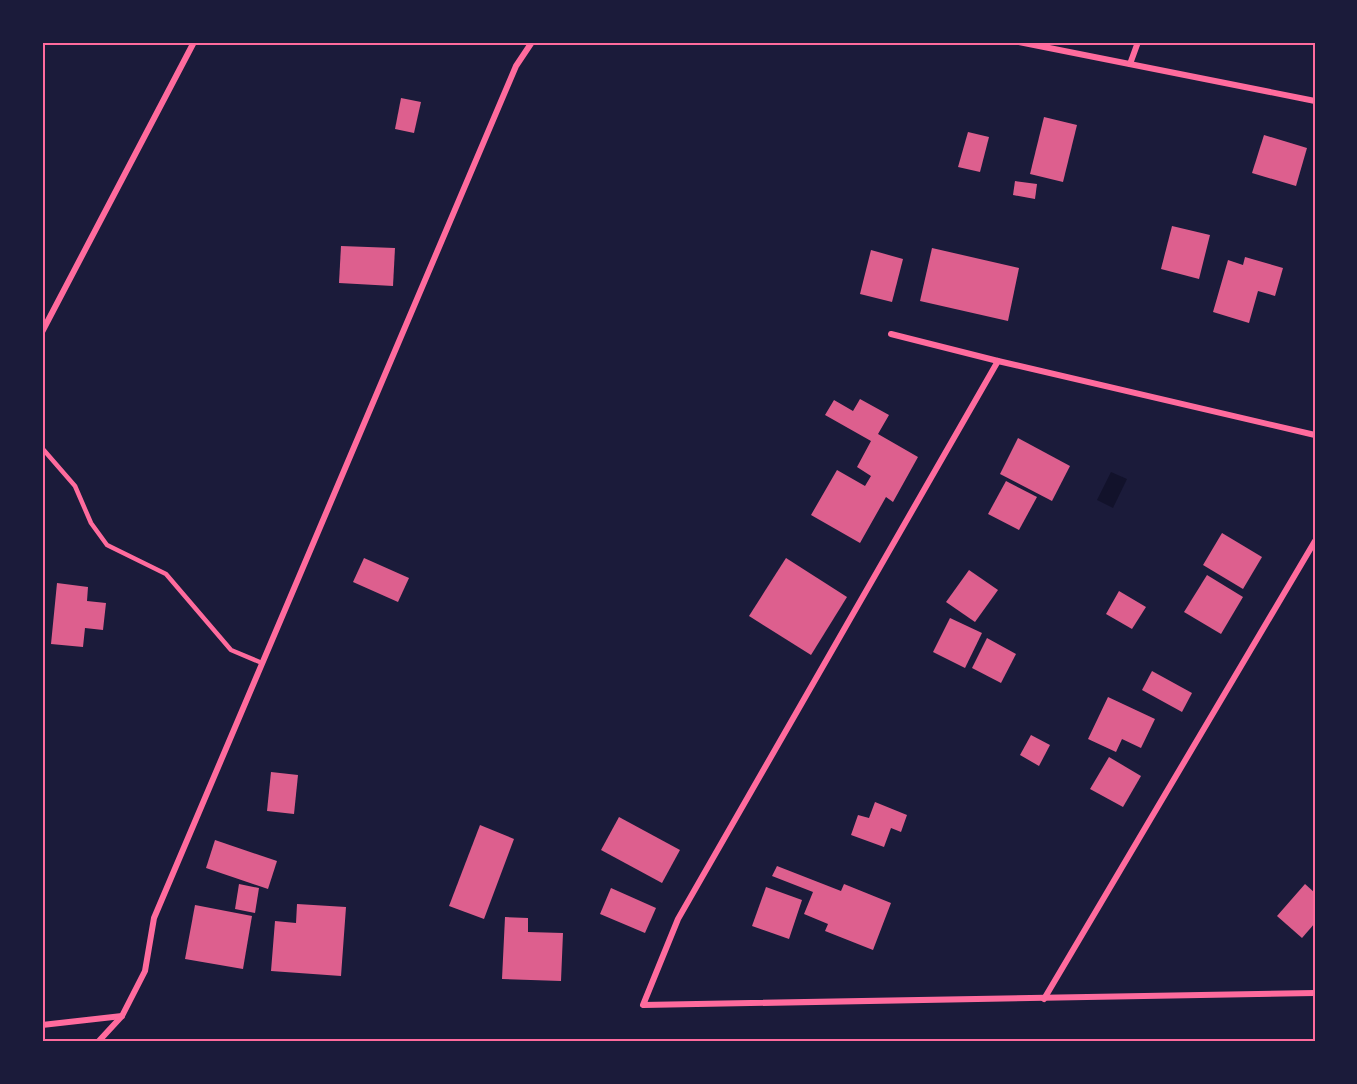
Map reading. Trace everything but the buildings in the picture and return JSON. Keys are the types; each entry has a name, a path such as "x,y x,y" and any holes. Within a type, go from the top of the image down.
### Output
{"street":[{"path":"42,332 194,42"},
{"path":"98,1042 122,1016 145,971 154,918 516,66 532,42"},
{"path":"1019,42 1315,101"},
{"path":"1130,64 1138,42"},
{"path":"891,334 1315,435"},
{"path":"998,361 678,919 643,1005 1315,993"},
{"path":"1044,999 1315,541"},
{"path":"42,1025 122,1016"}],"lane":[{"path":"42,447 75,486 91,523 107,545 166,574 231,650 262,663"}],"shaded area":[{"path":"1111,472 1127,479 1113,508 1097,500"}]}
